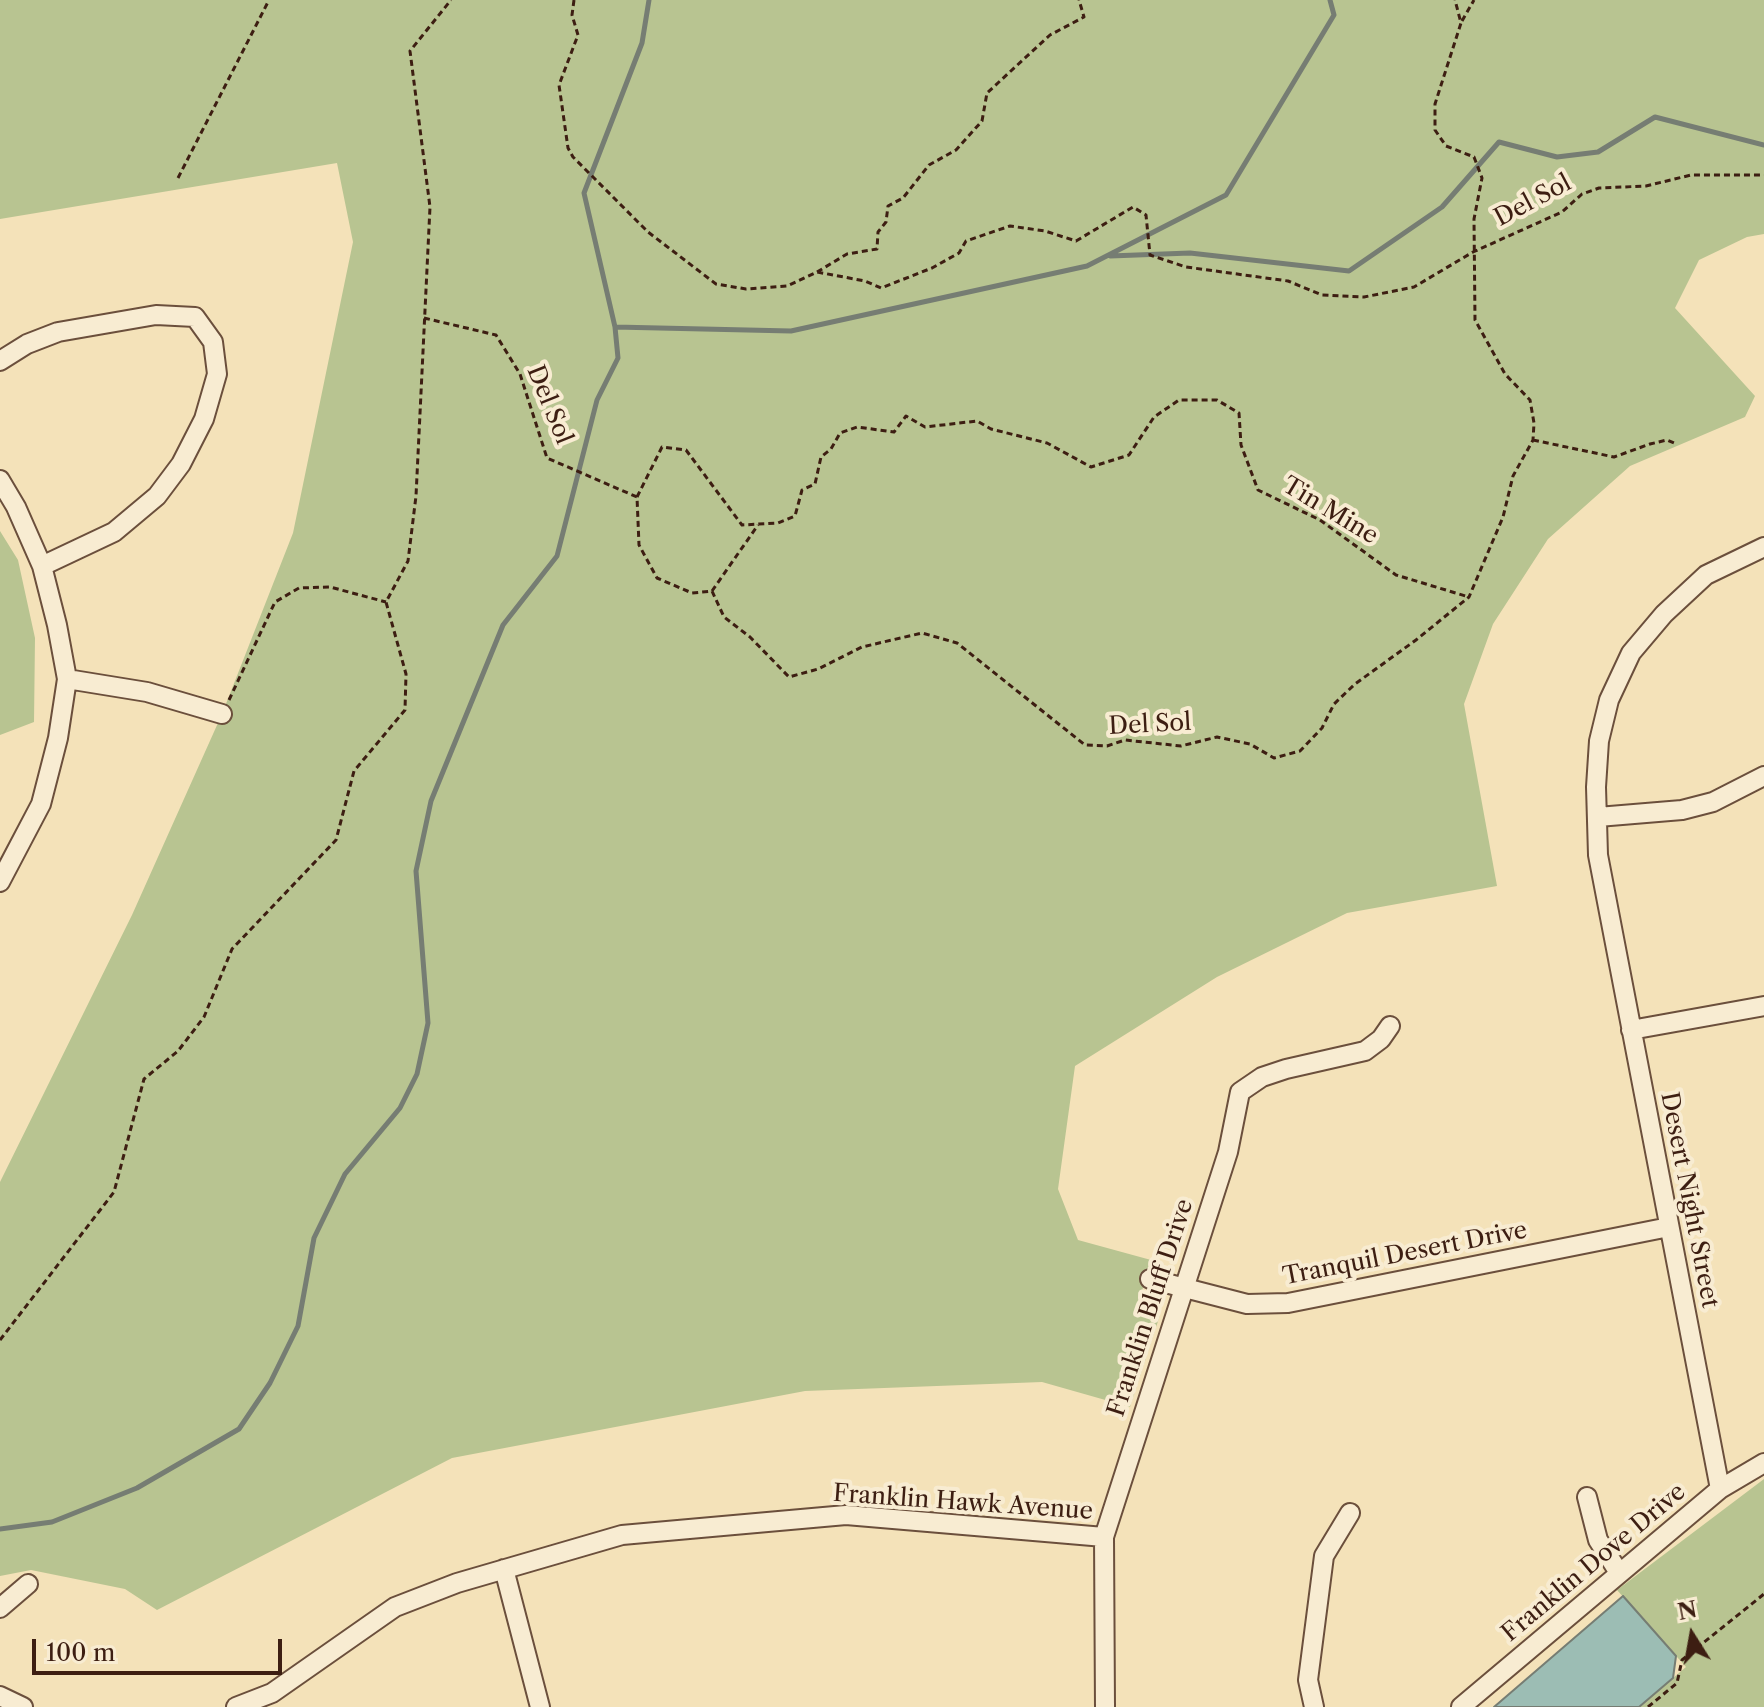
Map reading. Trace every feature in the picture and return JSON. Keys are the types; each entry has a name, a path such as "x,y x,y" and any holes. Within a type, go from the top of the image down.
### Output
{"street":[{"path":"0,361 27,344 58,332 156,315 195,317 213,342 217,374 204,419 181,464 157,496 114,532 42,566"},
{"path":"0,480 16,507 42,566 67,679 58,738 41,804 0,882"},
{"name":"Desert Night Street","path":"1720,1489 1598,855 1599,741 1609,700 1631,653 1664,614 1706,575 1764,547"},
{"path":"67,679 147,692 222,714"},
{"path":"1598,817 1682,810 1713,802 1764,776"},
{"path":"1631,1030 1764,1006"},
{"name":"Franklin Bluff Drive","path":"1105,1707 1104,1537 1233,1136 1240,1092 1262,1077 1286,1069 1365,1051 1381,1039 1390,1026"},
{"name":"Tranquil Desert Drive","path":"1150,1279 1247,1304 1288,1303 1669,1227"},
{"name":"Franklin Dove Drive","path":"1461,1707 1618,1571 1720,1489 1764,1463"},
{"path":"1587,1497 1598,1540 1618,1571"},
{"path":"1314,1707 1308,1680 1324,1556 1350,1513"},
{"name":"Franklin Hawk Avenue","path":"236,1707 272,1693 395,1607 504,1569 622,1535 846,1515 1104,1537"},
{"path":"504,1569 540,1707"},
{"path":"0,1608 28,1584"},
{"path":"0,1696 23,1707"}],"path":[{"path":"178,178 269,0"},
{"path":"0,1340 114,1192 144,1079 178,1051 204,1017 232,949 336,840 354,771 405,710 406,674 386,602 408,561 416,496 430,207 410,51 451,0"},
{"path":"574,0 572,15 578,35 559,85 568,148 573,157 648,232 716,284 746,289 787,286 847,254 877,249 878,232 886,222 888,206 903,198 929,165 956,150 982,121 987,93 1050,35 1084,17 1079,0"},
{"path":"1455,0 1461,23"},
{"path":"817,272 865,281 881,288 932,268 959,253 966,241 1010,226 1045,231 1076,241 1133,207 1146,215 1150,255 1186,267 1288,281 1322,295 1364,297 1414,287 1473,252 1476,198 1482,178 1474,157 1446,146 1435,130 1435,104 1461,23 1474,0"},
{"name":"Del Sol","path":"712,591 724,617 750,637 789,677 818,669 862,647 922,633 957,643 1085,745 1107,746 1125,740 1181,746 1217,737 1250,744 1274,758 1300,751 1322,728 1334,704 1355,684 1469,597 1503,517 1513,476 1533,440 1530,400 1505,374 1475,320 1473,252 1562,212 1582,194 1599,188 1646,186 1691,175 1764,175"},
{"name":"Del Sol","path":"424,318 496,335 520,374 547,458 637,497"},
{"name":"Tin Mine","path":"758,525 778,523 795,516 802,490 815,484 821,457 840,433 857,427 894,432 906,416 925,427 977,421 991,429 1047,443 1091,467 1129,455 1154,417 1179,400 1217,400 1239,413 1241,445 1258,490 1320,520 1396,575 1469,597"},
{"path":"1533,440 1614,457 1667,440 1674,443"},
{"path":"662,447 686,450 742,525 758,525 712,591 692,593 657,578 639,545 637,497 662,447"},
{"path":"222,714 275,602 299,588 330,587 386,602"},
{"path":"1648,1707 1677,1683 1682,1660 1764,1594"}],"green space":[{"path":"0,0 1764,0 1764,234 1747,237 1699,260 1675,308 1755,396 1745,417 1630,466 1548,539 1493,624 1464,704 1497,886 1347,913 1217,977 1075,1066 1058,1189 1078,1240 1151,1260 1142,1291 1160,1315 1130,1407 1042,1382 805,1391 452,1458 157,1610 125,1589 31,1570 0,1576 0,1182 132,915 222,714 293,533 353,242 337,163 0,219"},
{"path":"0,531 18,560 35,638 34,722 0,735"},
{"path":"1764,1479 1764,1707 1639,1707 1686,1667 1617,1590"}],"water":[{"path":"1623,1596 1676,1656 1673,1678 1639,1707 1494,1707"}],"waterway":[{"path":"0,1529 52,1522 137,1488 239,1429 270,1383 298,1326 314,1238 345,1174 400,1108 417,1074 428,1023 416,871 431,801 503,625 557,556 597,400 618,358 615,327 584,193 642,43 649,0"},
{"path":"615,327 791,331 1087,266 1226,195 1334,15 1330,0"},
{"path":"1110,256 1190,253 1349,271 1442,207 1499,142 1557,157 1598,152 1655,117 1764,145"}]}
